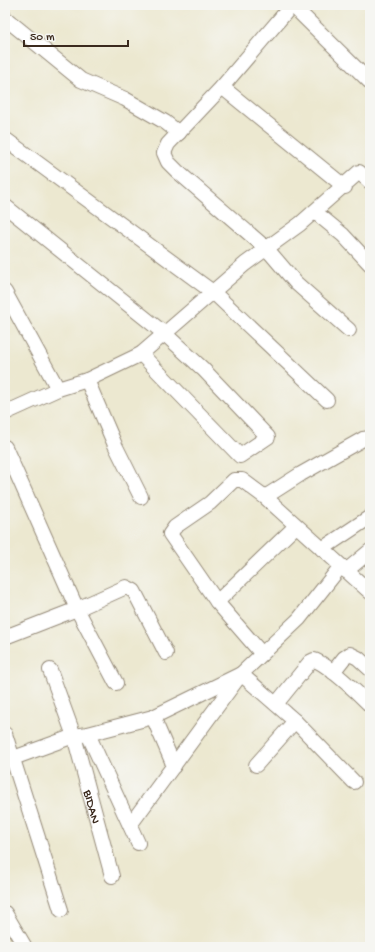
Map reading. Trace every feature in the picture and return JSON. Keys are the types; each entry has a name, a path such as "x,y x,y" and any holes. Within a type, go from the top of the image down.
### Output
{"street":[{"path":"349,330 296,283 267,249 176,171 168,162 164,153 168,144 222,87 292,5 370,82"},
{"path":"5,18 81,80 125,99 165,122 179,133"},
{"path":"222,87 345,187"},
{"path":"5,139 214,293 327,400"},
{"path":"5,413 58,389 87,380 141,354 214,293 245,264 267,249 345,187 359,172 370,182"},
{"path":"5,206 165,334 203,368 268,437 240,456 141,354"},
{"path":"314,212 343,235 370,264"},
{"path":"5,292 58,389"},
{"path":"87,380 115,444 141,497"},
{"path":"265,497 301,474 363,439 370,438"},
{"path":"5,447 77,609 116,683"},
{"path":"262,654 217,602 170,534 171,531 210,503 234,480 242,480 265,497 370,592"},
{"path":"322,549 370,517"},
{"path":"217,602 296,526"},
{"path":"130,825 241,674 299,619 343,569 370,551"},
{"path":"5,637 77,609 126,587 134,591 166,653"},
{"path":"333,672 344,658 350,654 370,669"},
{"path":"276,704 310,662 314,660 319,661 333,672 370,705"},
{"path":"50,670 81,735 130,825 138,843"},
{"path":"241,674 295,721 354,782"},
{"path":"9,759 81,735 153,717 241,674"},
{"path":"153,717 174,766"},
{"path":"256,765 295,721"},
{"path":"5,734 9,759 61,910"},
{"name":"BIDAN","path":"81,735 112,876"},
{"path":"5,913 25,947"}]}
